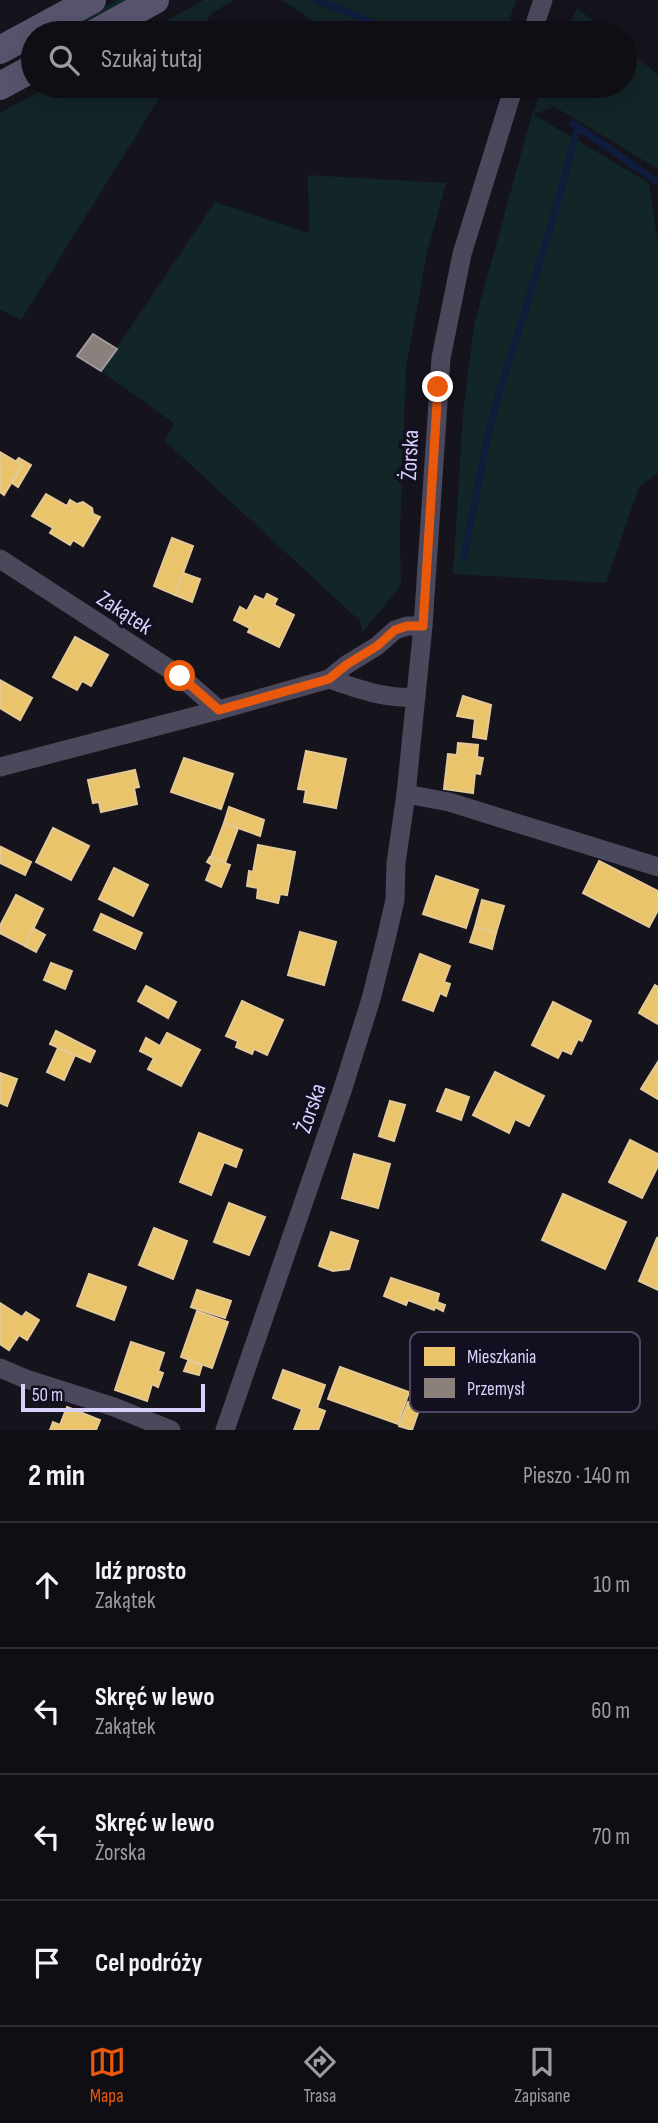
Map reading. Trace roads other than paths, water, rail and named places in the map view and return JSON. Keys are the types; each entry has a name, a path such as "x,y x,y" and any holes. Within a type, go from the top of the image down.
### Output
{"main road":[{"path":"53,21 92,0"},
{"path":"117,21 155,0"},
{"path":"0,50 21,39"},
{"path":"0,86 21,75"}],"street":[{"path":"536,21 543,0"},
{"name":"Żorska","path":"225,1430 372,999 395,900 396,863 406,794 423,626 441,358 462,254 510,98"},
{"name":"Zakątek","path":"0,559 180,676 219,710"},
{"path":"0,767 329,679 377,646 395,630 407,626 423,626"},
{"path":"329,679 388,697 416,697"},
{"path":"406,794 449,802 658,867"},
{"path":"0,1368 172,1430"}],"waterway":[{"path":"317,0 369,21"},
{"path":"572,123 658,182"},
{"path":"464,556 491,420 551,226 578,127"}]}
